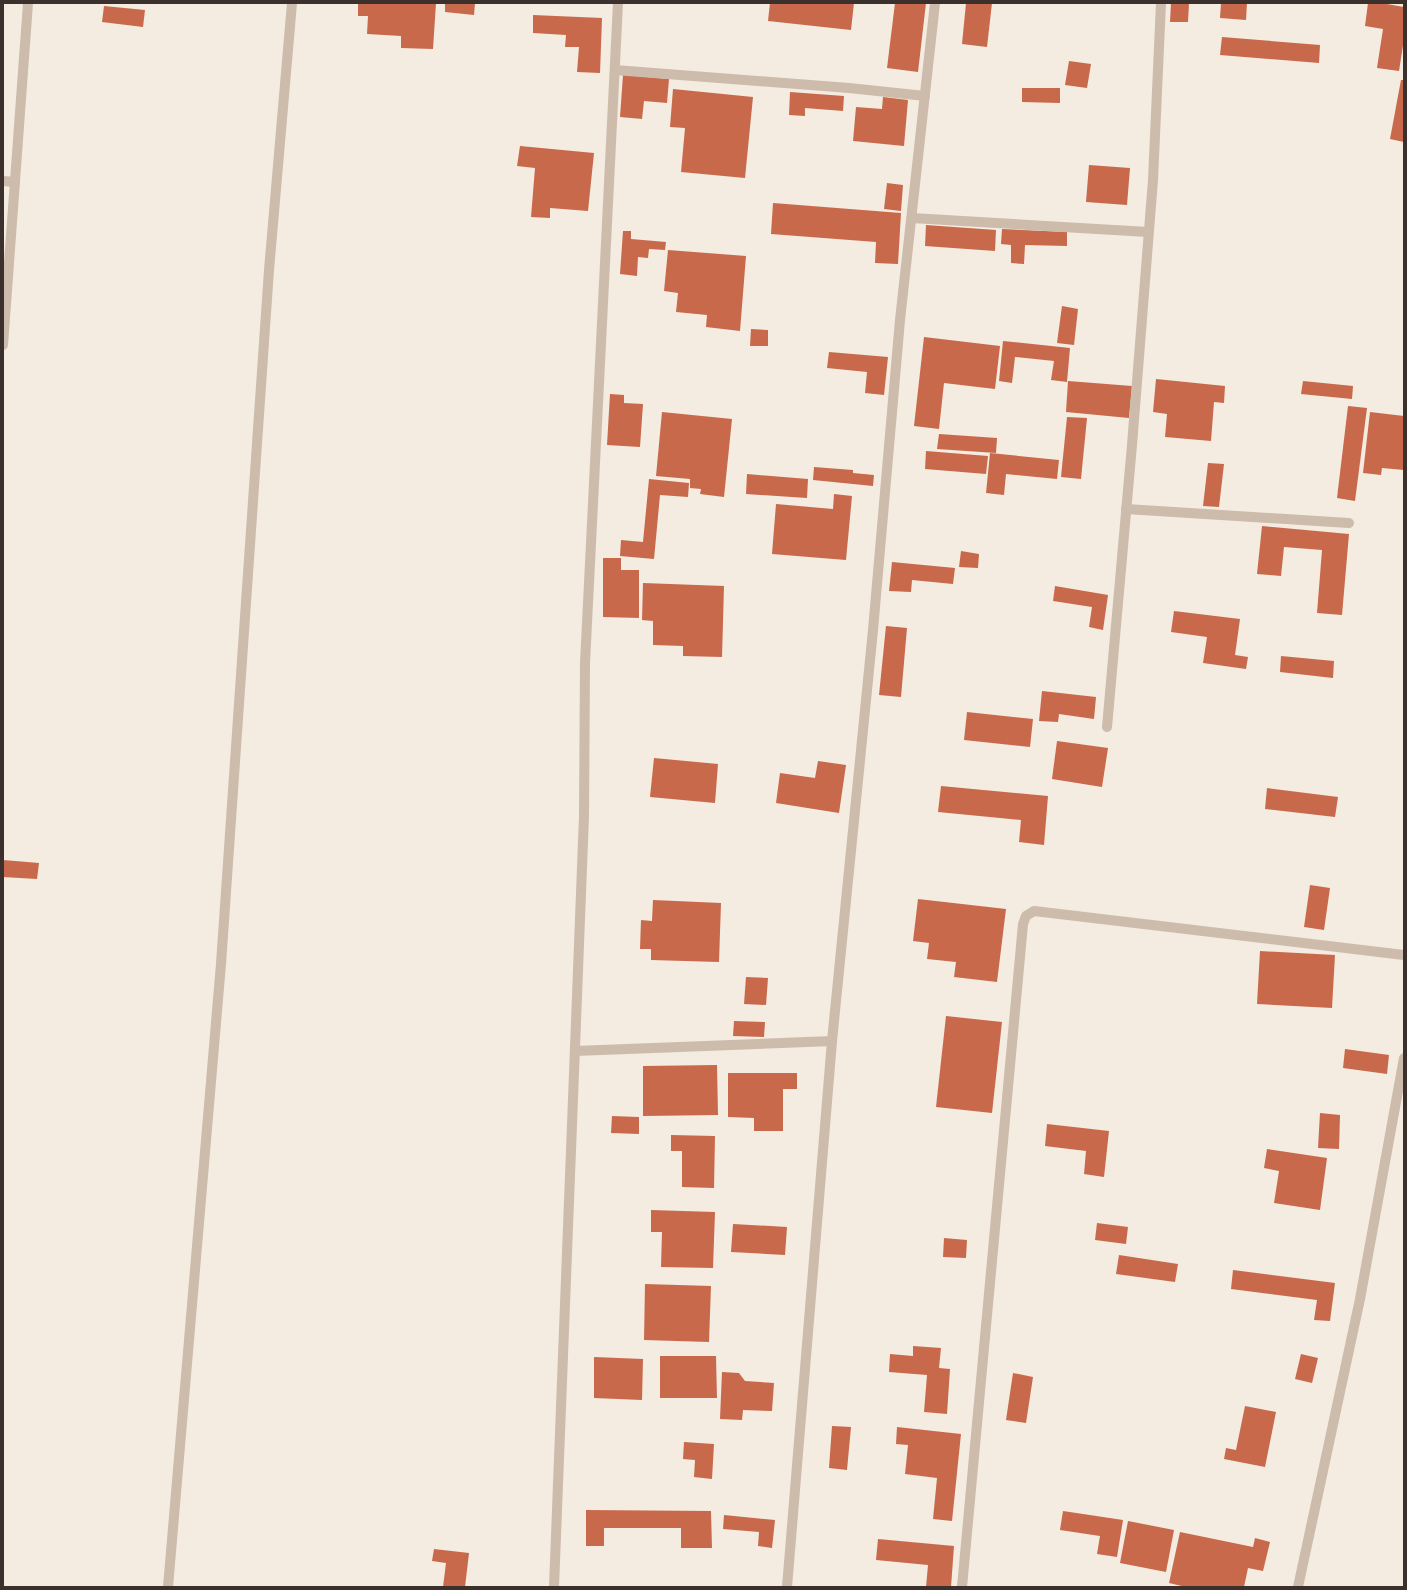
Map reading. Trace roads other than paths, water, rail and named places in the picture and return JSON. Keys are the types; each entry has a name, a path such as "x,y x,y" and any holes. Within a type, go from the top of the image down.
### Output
{"street":[{"path":"3,345 28,3"},
{"path":"168,1587 221,964 268,278 292,3"},
{"path":"554,1587 584,816 585,663 618,3"},
{"path":"787,1587 832,1041 873,630 900,320 936,3"},
{"path":"1107,727 1153,180 1161,3"},
{"path":"615,70 849,88 925,96"},
{"path":"3,180 14,182"},
{"path":"912,218 1148,232"},
{"path":"1126,509 1349,523"},
{"path":"962,1587 1023,924 1026,916 1034,911 1404,955"},
{"path":"575,1051 832,1041"},
{"path":"1298,1587 1360,1299 1404,1058"}]}
